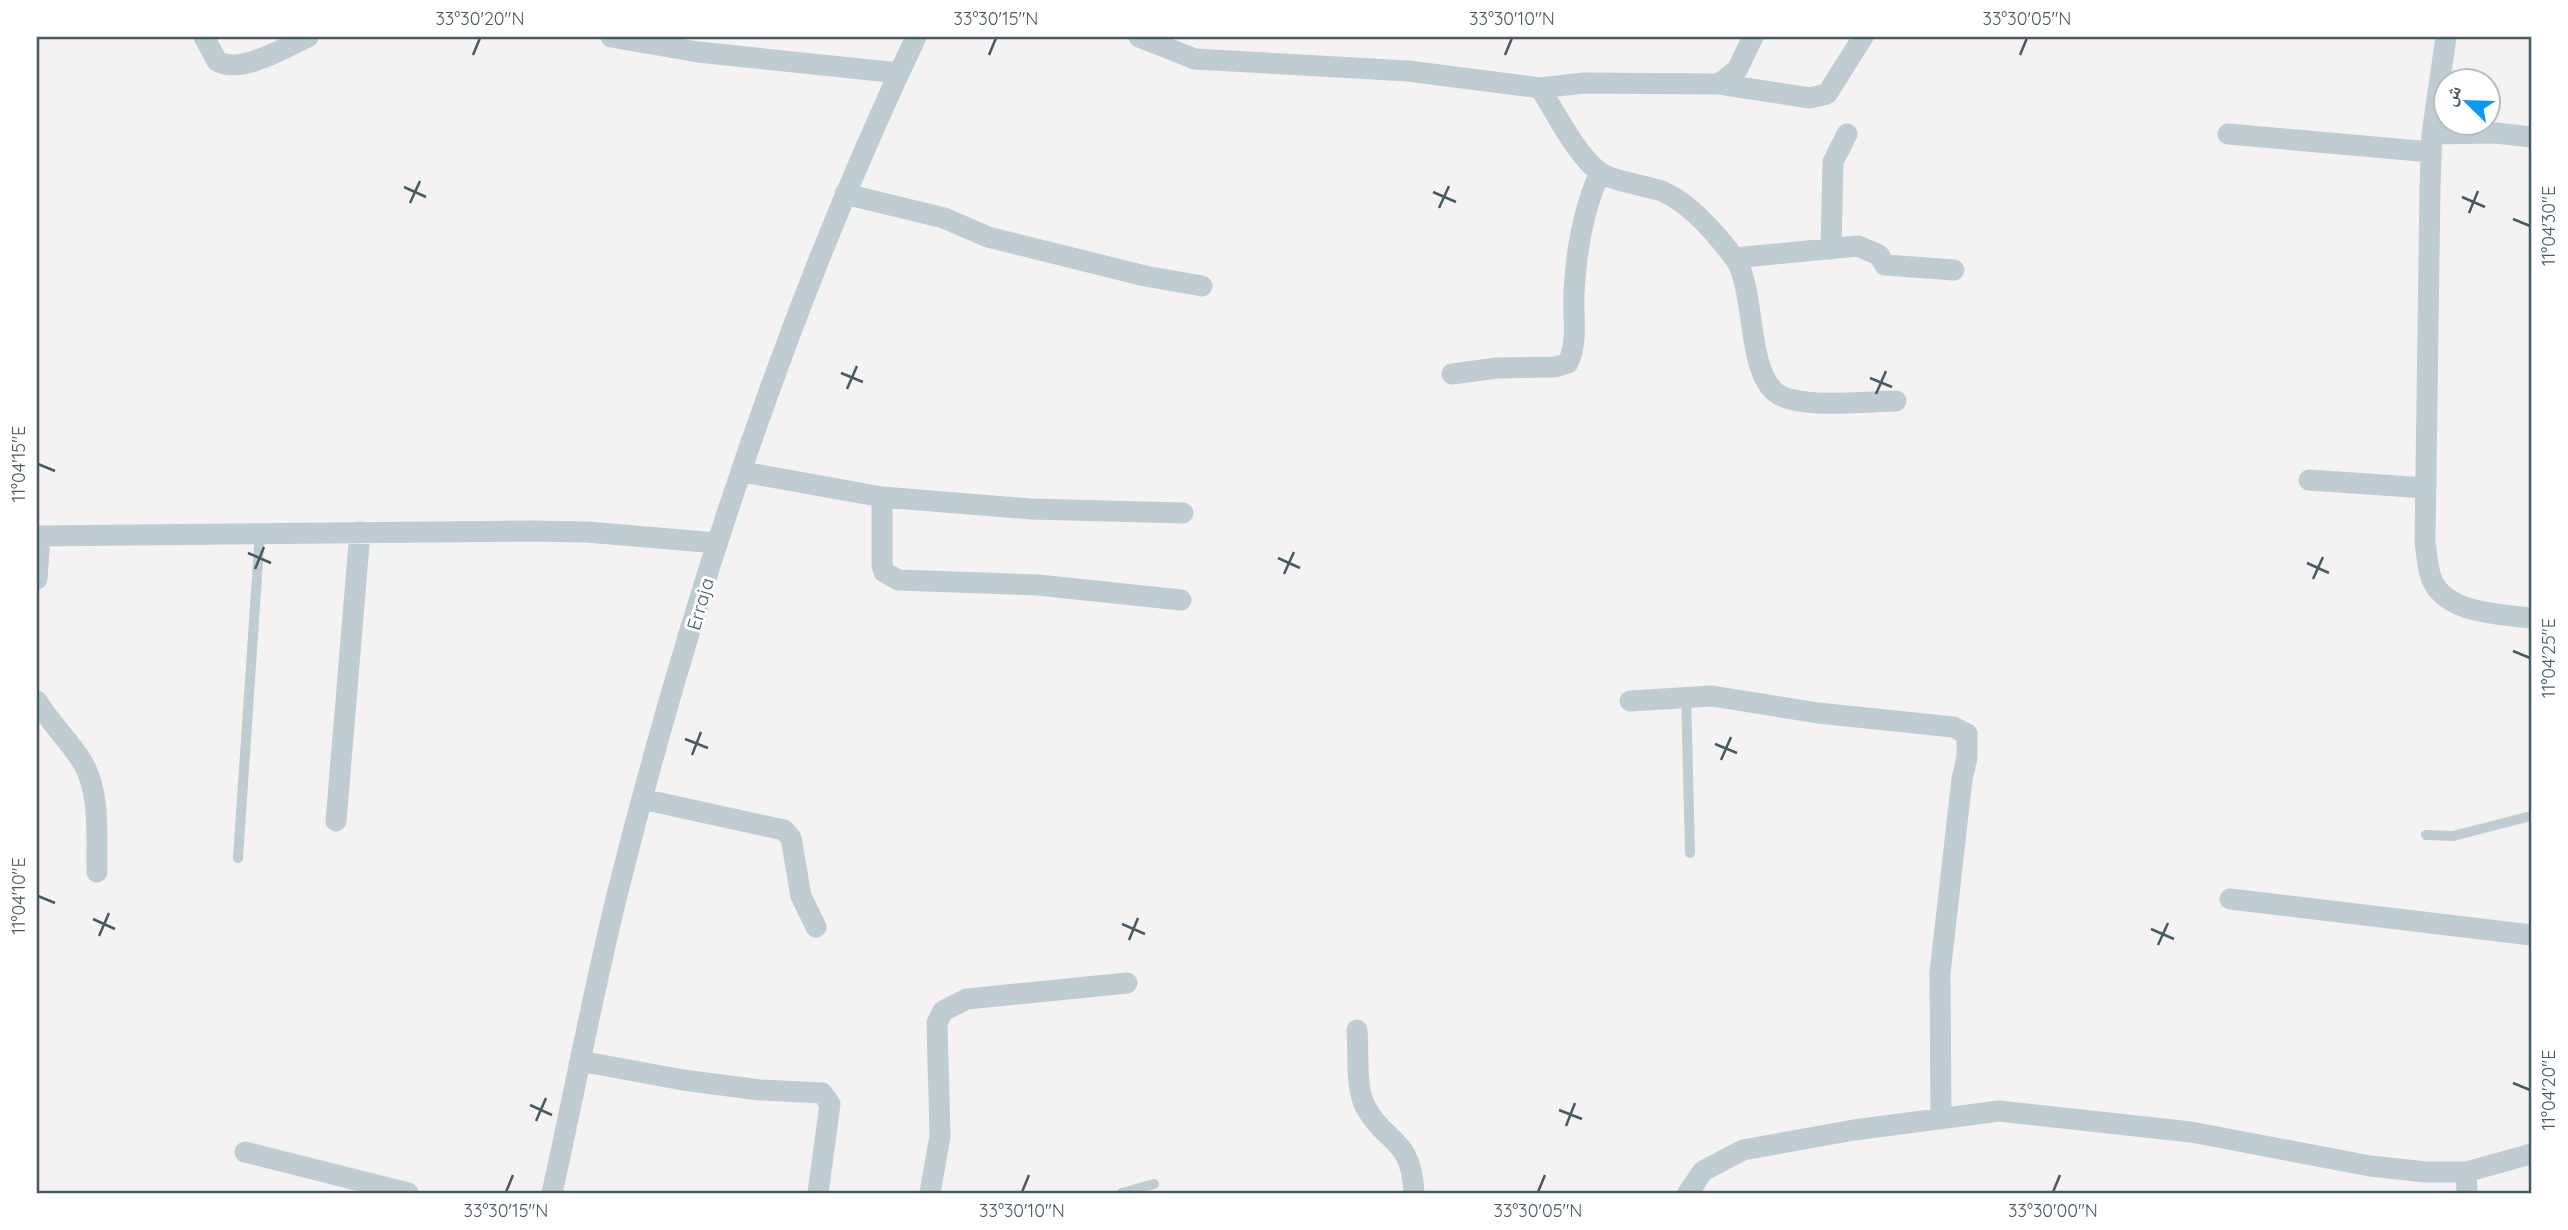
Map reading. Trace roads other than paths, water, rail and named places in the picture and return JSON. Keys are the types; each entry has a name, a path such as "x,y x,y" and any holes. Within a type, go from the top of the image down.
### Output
{"street":[{"path":"204,37 213,57 225,65 265,57 307,37"},
{"path":"611,37 698,52 899,73"},
{"name":"Erraja","path":"552,1193 642,799 717,543 791,332 845,194 916,37"},
{"path":"1139,37 1195,59 1408,71 1540,88 1584,83 1719,84 1810,98 1827,94 1863,37"},
{"path":"1719,84 1737,70 1753,37"},
{"path":"2446,37 2431,143 2426,488 2428,566 2440,591 2475,610 2531,618"},
{"path":"1540,88 1600,172 1663,192 1679,201 1694,212 1734,258 1742,270 1748,315 1762,366 1774,391 1784,398 1810,402 1896,401"},
{"path":"2228,134 2431,143 2496,133 2531,137"},
{"path":"1831,249 1833,162 1847,134"},
{"path":"1452,374 1497,368 1555,367 1568,363 1573,348 1574,293 1580,244 1591,192 1600,172"},
{"path":"845,194 944,218 988,237 1145,276 1202,286"},
{"path":"1734,258 1858,246 1879,255 1885,265 1954,270"},
{"path":"743,472 882,497 1031,509 1183,513"},
{"path":"2309,480 2426,488"},
{"path":"882,497 882,565 884,572 898,580 1038,585 1181,600"},
{"path":"37,579 38,536 360,531 587,532 717,543"},
{"path":"336,821 360,531"},
{"path":"1630,701 1686,695 1712,696 1818,713 1953,727 1967,734 1967,757 1962,779 1940,973 1941,1119"},
{"path":"37,701 83,763 90,780 96,817 97,872"},
{"path":"642,799 784,830 791,838 801,895 816,927"},
{"path":"2230,899 2531,935"},
{"path":"930,1193 940,1136 936,1040 937,1023 943,1011 967,999 1127,983"},
{"path":"1357,1030 1362,1097 1373,1116 1395,1138 1409,1160 1414,1193"},
{"path":"580,1061 709,1083 822,1093 830,1104 818,1193"},
{"path":"1688,1193 1703,1171 1743,1150 1999,1111 2191,1132 2370,1166 2426,1172 2466,1171 2531,1154"},
{"path":"245,1152 408,1193"},
{"path":"2466,1171 2467,1193"}],"lane":[{"path":"238,858 260,533"},
{"path":"1686,695 1690,853"},
{"path":"2426,835 2453,836 2531,816"},
{"path":"1122,1193 1154,1184"}]}
